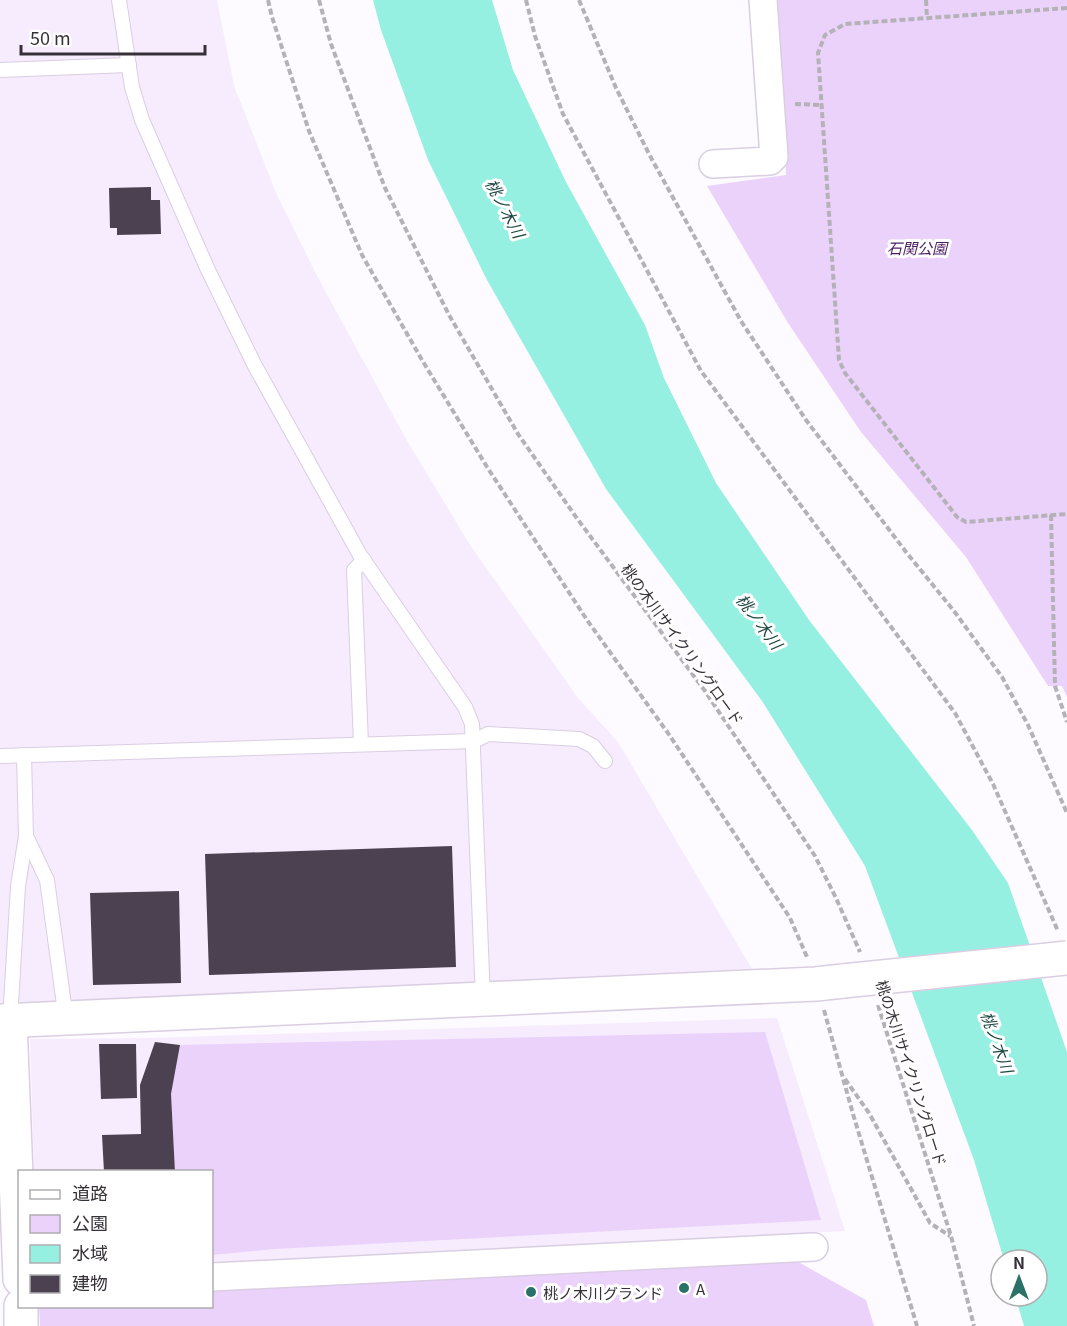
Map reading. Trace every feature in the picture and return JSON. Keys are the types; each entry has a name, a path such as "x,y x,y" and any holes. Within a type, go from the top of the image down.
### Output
{"street":[{"path":"713,164 770,161 774,157 763,0"},
{"path":"18,1245 5,1021 483,1000 840,974 1062,945"},
{"path":"213,1277 814,1247"},
{"path":"21,1308 21,1326"}],"lane":[{"path":"118,0 132,87 142,120 208,270 255,366 364,561 465,706 472,724 483,1000"},
{"path":"0,70 129,65"},
{"path":"361,744 354,570 364,561"},
{"path":"0,756 474,741 488,734 579,739 592,746 605,762"},
{"path":"5,1021 18,886 26,836 24,755"},
{"path":"26,836 47,880 66,1019"}],"path":[{"path":"268,0 309,131 362,255 422,360 487,467 587,620 670,736 789,918 802,943 840,974 843,1076 852,1114 917,1326"},
{"name":"桃の木川サイクリングロード","path":"319,0 331,45 385,188 449,315 518,434 576,517 705,691 815,856 836,898 840,974"},
{"path":"526,0 535,36 563,114 701,371 955,714 993,784 1062,945"},
{"path":"579,0 616,88 644,144 741,321 806,420 906,552 954,610 1002,677 1028,724 1067,813"},
{"path":"926,0 927,18"},
{"path":"1067,8 844,24 825,35 818,53 839,360 844,373 957,517 966,522 1067,514"},
{"path":"1051,515 1056,686 1067,722"},
{"name":"桃の木川サイクリングロード","path":"877,1002 951,1236 974,1326"},
{"path":"843,1076 869,1113 930,1222 951,1236"}],"shaded area":[{"path":"0,0 217,0 234,86 277,195 318,278 406,439 470,545 578,698 618,742 752,969 0,1004"},
{"path":"777,1018 845,1231 213,1266 213,1170 34,1170 30,1039 150,1038"}],"green space":[{"name":"石関公園","path":"775,0 1067,0 1067,697 1062,686 1048,686 966,557 861,432 788,323 707,186 786,175"},
{"path":"765,1032 821,1220 275,1249 213,1255 213,1170 175,1170 171,1094 180,1045"},
{"name":"桃ノ木川グランド","path":"784,1254 866,1300 874,1326 40,1326 39,1308 213,1308 213,1283"}],"water":[{"name":"桃ノ木川","path":"373,0 492,0 513,70 566,182 645,325 664,378 716,483 809,620 972,830 1008,883 1067,1052 1067,1326 1024,1326 1019,1308 1049,1308 1049,1248 1000,1248 974,1160 865,866 762,701 606,489 487,280 428,160 381,30"}],"building":[{"path":"151,187 151,200 160,200 161,234 117,235 117,228 110,228 109,188"},
{"path":"452,846 456,967 209,975 205,854"},
{"path":"179,891 181,983 93,985 90,893"},
{"path":"155,1042 180,1045 171,1094 175,1170 104,1170 102,1135 141,1134 140,1085"},
{"path":"99,1044 136,1044 137,1098 101,1099"}],"place":[{"name":"A","path":"684,1288"},
{"name":"桃ノ木川グランド","path":"531,1292"}]}
